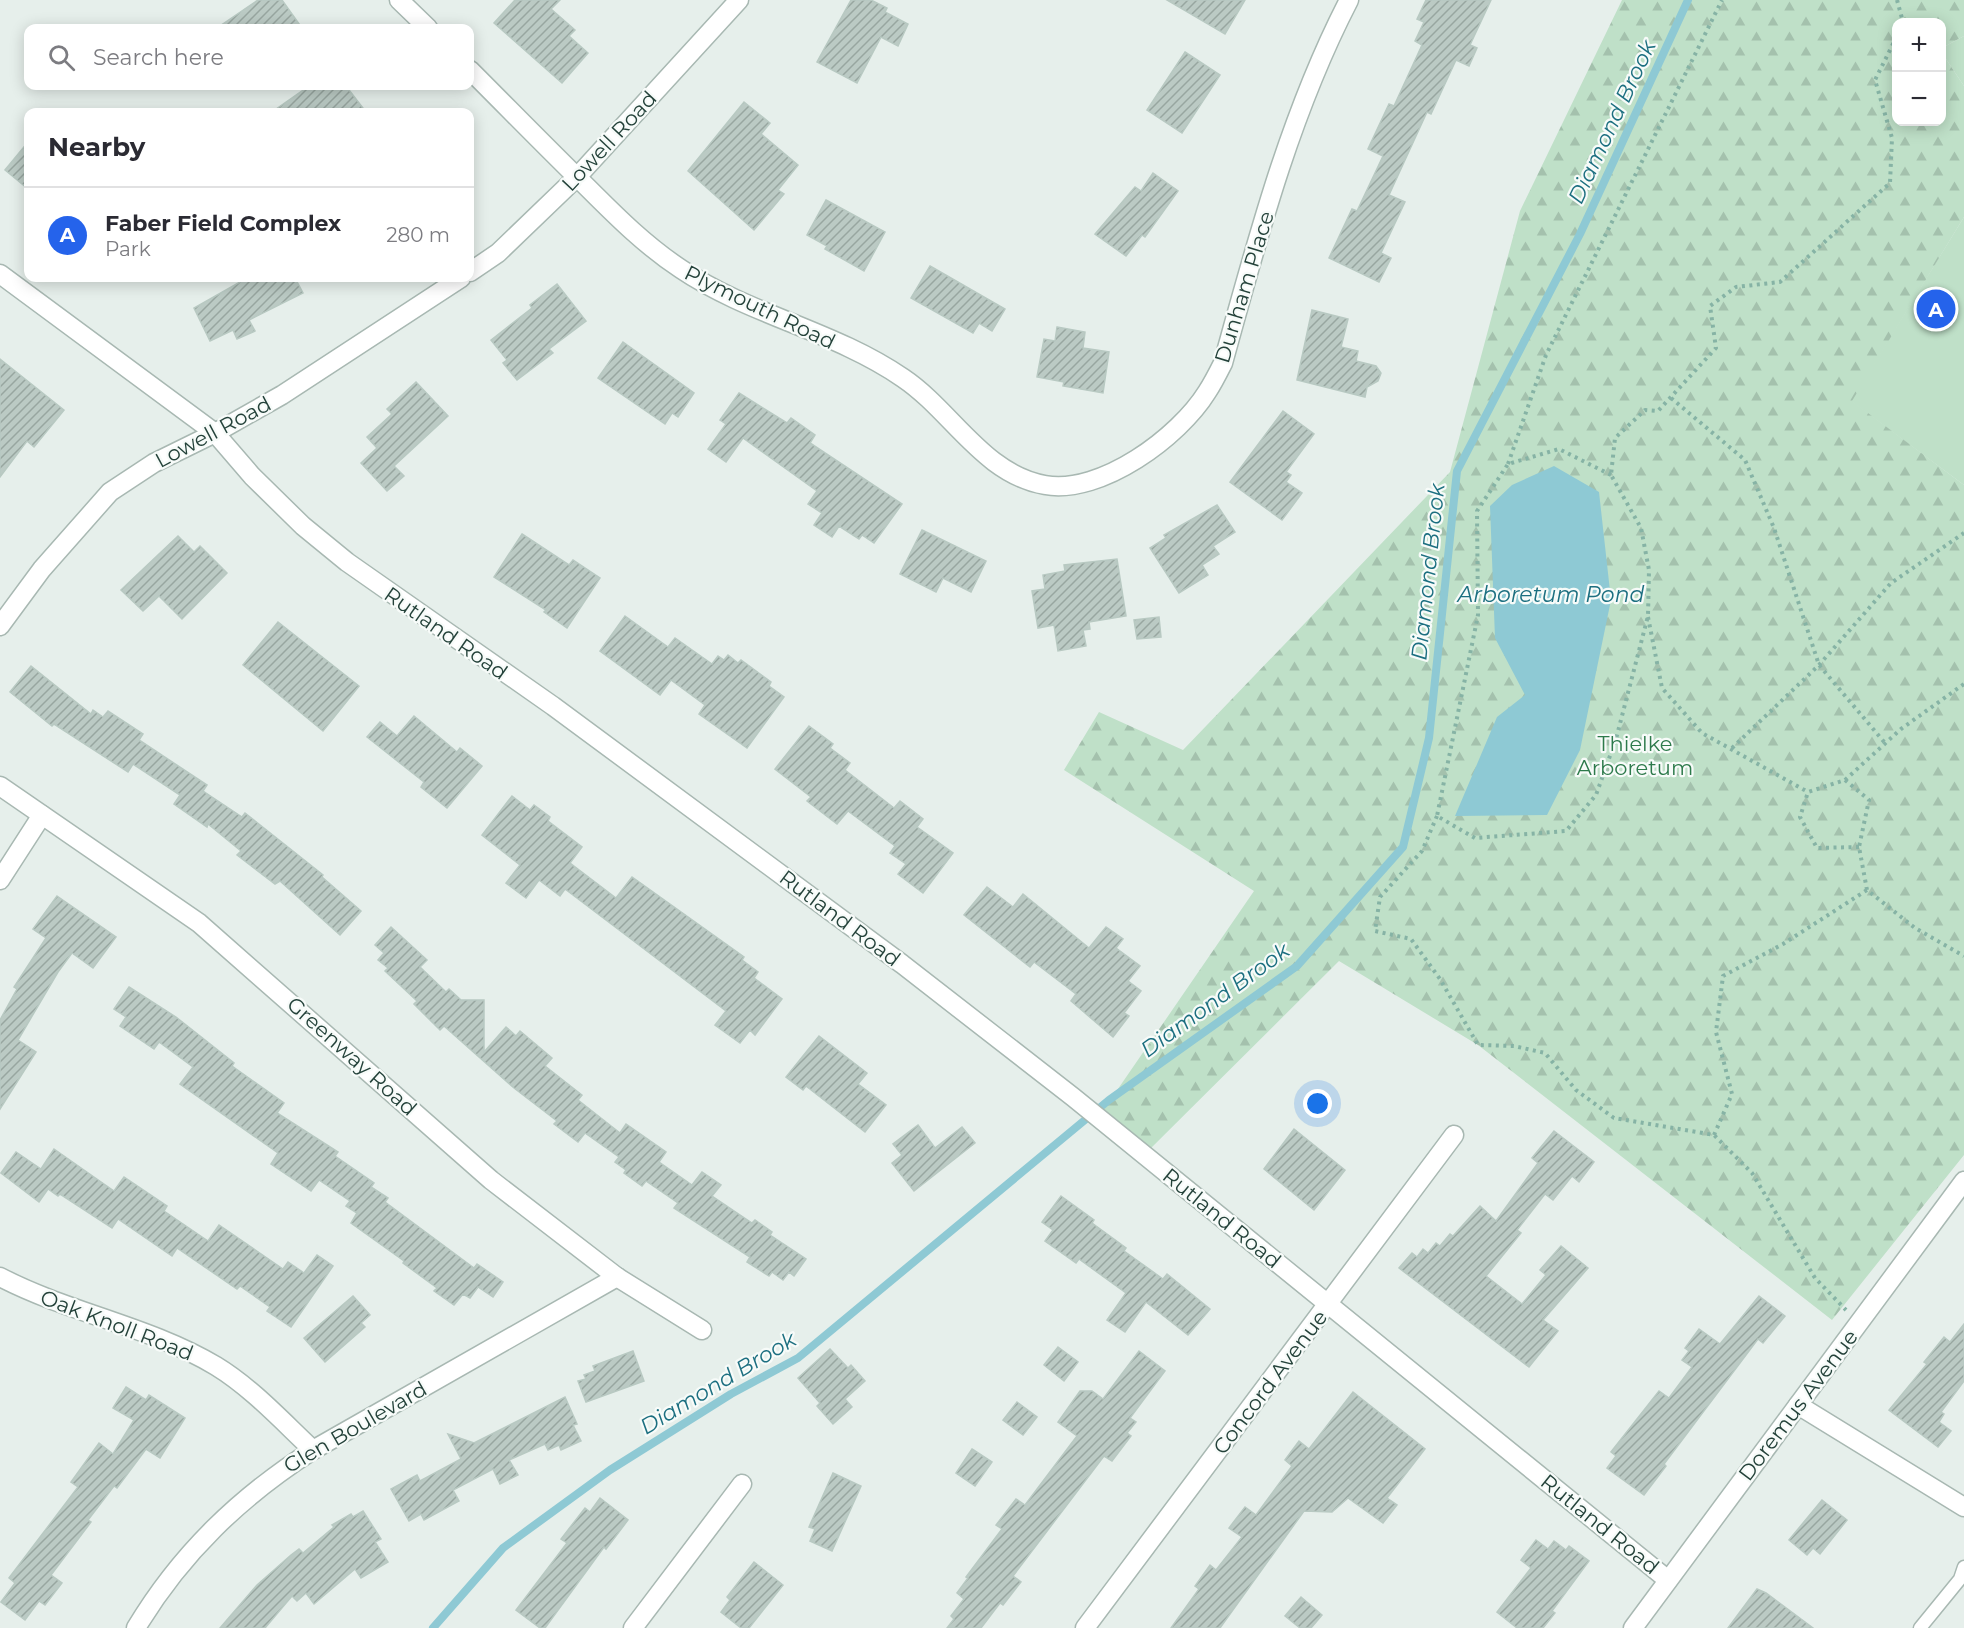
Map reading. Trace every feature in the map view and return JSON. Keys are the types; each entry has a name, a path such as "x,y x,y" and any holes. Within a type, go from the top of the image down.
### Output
{"street":[{"path":"399,0 424,24"},
{"name":"Lowell Road","path":"474,269 498,253 577,177 739,0"},
{"name":"Dunham Place","path":"984,454 1000,467 1022,479 1046,485 1071,486 1096,481 1118,471 1190,415 1207,393 1223,363 1282,163 1308,92 1349,0"},
{"name":"Plymouth Road","path":"474,74 637,236 681,269 722,293 885,366 939,406 984,454"},
{"name":"Rutland Road","path":"0,274 215,433 252,476 294,518 347,562 553,706 902,964 1073,1097 1668,1580"},
{"name":"Lowell Road","path":"0,626 42,569 110,492 154,463 215,433 282,395 455,282"},
{"name":"Greenway Road","path":"0,786 199,923 491,1180 617,1277 702,1330"},
{"path":"0,880 42,815"},
{"name":"Concord Avenue","path":"1085,1628 1454,1135"},
{"name":"Doremus Avenue","path":"1633,1628 1964,1181"},
{"name":"Oak Knoll Road","path":"0,1277 180,1347 217,1366 247,1388 313,1450"},
{"name":"Glen Boulevard","path":"136,1628 186,1556 221,1518 267,1480 313,1450 617,1277"},
{"path":"1798,1405 1964,1507"},
{"path":"633,1628 742,1484"}],"lane":[{"path":"1920,1628 1960,1579 1964,1567"}],"path":[{"path":"1722,0 1546,355 1508,464 1477,511 1478,615 1437,816 1422,851 1380,897 1375,931 1412,939 1440,979 1478,1045 1514,1046 1545,1053 1576,1090 1614,1118 1714,1135 1752,1173 1815,1278 1859,1323"},
{"path":"1897,0 1902,18"},
{"path":"1611,475 1615,438 1645,410 1658,411 1716,348 1710,306 1737,287 1780,282 1890,183 1892,138 1875,80 1892,46"},
{"path":"1671,398 1745,460 1774,528 1819,665 1886,743"},
{"path":"1508,464 1559,449 1611,475 1641,528 1649,570 1648,616 1662,688 1702,733 1808,792 1845,780 1886,743 1964,684"},
{"path":"1732,748 1819,665 1891,583 1964,533"},
{"path":"1437,816 1475,838 1566,831 1596,795 1616,739 1648,616"},
{"path":"1845,780 1869,800 1859,847 1867,890 1915,928 1964,956"},
{"path":"1808,792 1800,817 1817,848 1859,847"},
{"path":"1714,1135 1732,1094 1716,1032 1723,976 1783,944 1867,890"}],"green space":[{"name":"Thielke Arboretum","path":"1622,0 1964,0 1964,36 1946,46 1946,18 1892,18 1892,126 1946,126 1946,59 1964,86 1964,217 1852,401 1964,485 1964,1155 1832,1320 1478,1045 1339,961 1144,1155 1098,1118 1254,891 1064,770 1099,712 1183,750 1450,472 1520,211"},
{"path":"1964,36 1964,86 1946,59 1946,46"},
{"path":"1964,217 1964,485 1851,401"}],"water":[{"name":"Arboretum Pond","path":"1554,466 1599,492 1611,600 1580,750 1547,815 1455,816 1497,717 1525,695 1495,638 1490,506 1512,485"}],"building":[{"path":"258,0 282,0 299,24 223,24"},
{"path":"515,0 560,0 551,9 575,30 569,36 588,53 562,83 494,23"},
{"path":"851,0 871,0 887,8 885,12 908,24 898,46 881,37 857,83 817,62"},
{"path":"1167,0 1245,0 1225,34"},
{"path":"1426,0 1491,0 1470,45 1477,48 1469,66 1456,60 1431,114 1427,112 1389,195 1405,202 1381,253 1391,258 1379,282 1329,258 1352,209 1357,211 1383,156 1368,149 1389,104 1394,106 1422,45 1415,41 1424,22 1417,19"},
{"path":"1185,52 1220,75 1182,133 1147,110"},
{"path":"303,90 349,90 363,108 278,108"},
{"path":"744,102 770,123 761,134 798,165 778,190 784,194 754,230 688,171"},
{"path":"24,147 24,186 5,170"},
{"path":"1153,173 1178,191 1145,237 1142,235 1126,256 1095,234 1135,187 1141,191"},
{"path":"826,200 885,232 864,271 825,249 827,246 807,235"},
{"path":"930,266 1005,309 992,331 979,323 973,333 911,298"},
{"path":"240,282 297,282 303,293 249,320 255,331 237,339 233,330 210,341 194,308"},
{"path":"557,284 586,321 549,349 553,353 517,380 503,363 507,360 491,340 532,308 530,305"},
{"path":"1312,310 1348,319 1341,347 1358,351 1356,361 1376,366 1381,373 1378,381 1367,387 1365,397 1297,380"},
{"path":"1057,327 1085,332 1083,348 1109,352 1103,393 1063,386 1064,382 1037,377 1044,339 1055,341"},
{"path":"623,342 694,393 678,417 672,413 665,424 598,378"},
{"path":"0,359 64,410 34,447 27,441 0,477"},
{"path":"416,382 448,416 394,466 404,476 387,491 361,463 377,448 367,437 392,414 387,409"},
{"path":"739,393 787,423 791,418 815,435 810,443 902,504 874,543 862,535 859,539 839,526 832,537 814,525 822,513 808,504 817,491 743,438 726,462 708,449 726,424 720,420"},
{"path":"1283,411 1314,434 1286,472 1291,475 1286,482 1302,493 1282,520 1230,482"},
{"path":"1217,505 1235,532 1213,546 1219,554 1202,565 1208,575 1179,593 1150,548 1166,538 1164,535"},
{"path":"922,530 986,561 971,592 943,578 936,592 900,574"},
{"path":"522,534 569,565 573,560 600,578 567,628 544,612 546,610 494,577"},
{"path":"178,536 194,552 200,546 227,573 182,619 159,596 143,611 121,590"},
{"path":"1117,559 1126,616 1089,622 1090,629 1083,630 1086,646 1058,651 1054,625 1038,628 1032,591 1045,589 1043,575 1065,571 1064,565"},
{"path":"625,616 668,647 675,638 712,664 718,656 724,660 728,655 738,663 741,660 771,682 769,686 784,697 747,748 699,714 705,705 671,680 660,695 600,651"},
{"path":"1159,617 1161,637 1137,639 1134,620"},
{"path":"278,622 359,686 323,731 243,665"},
{"path":"31,666 91,714 93,710 103,717 108,711 143,734 139,740 207,785 203,791 242,817 245,813 323,875 322,877 361,911 340,935 280,881 275,884 237,855 241,851 208,824 207,827 174,804 180,795 133,764 128,772 54,724 52,726 10,692"},
{"path":"414,716 457,752 460,748 482,766 447,808 421,787 424,782 367,737 380,722 397,736"},
{"path":"809,726 833,744 830,748 850,763 845,770 894,808 900,801 923,819 917,827 953,853 923,893 898,874 906,864 890,853 895,846 848,811 837,824 807,801 811,797 775,769"},
{"path":"512,796 530,810 534,805 550,817 548,821 582,847 570,863 616,898 632,877 744,957 742,960 758,972 754,978 782,999 755,1035 750,1030 740,1043 715,1025 726,1011 565,889 560,896 539,880 526,898 506,883 520,865 482,835"},
{"path":"987,887 1013,907 1023,894 1089,948 1106,927 1123,939 1116,948 1140,966 1128,981 1141,991 1124,1013 1129,1016 1113,1037 1071,1001 1076,994 1034,962 1030,967 964,915"},
{"path":"57,896 116,937 93,968 72,953 58,972 18,1040 36,1052 0,1109 0,1020 17,989 14,987 46,938 33,929"},
{"path":"391,927 427,960 420,967 446,992 449,989 461,1000 484,1000 484,1052 506,1027 516,1036 520,1031 552,1058 545,1066 582,1095 578,1100 620,1133 626,1124 666,1152 659,1162 692,1185 702,1172 721,1185 712,1196 752,1223 755,1220 772,1232 770,1235 806,1259 794,1276 789,1272 783,1280 772,1272 769,1276 747,1262 750,1257 674,1208 678,1203 646,1181 642,1186 624,1173 626,1170 615,1162 619,1157 585,1133 578,1142 554,1124 557,1121 514,1088 444,1026 440,1030 414,1004 417,1001 385,971 388,968 378,960 384,953 375,945"},
{"path":"129,987 176,1017 234,1063 232,1066 284,1103 277,1113 338,1152 335,1156 374,1183 371,1187 388,1198 385,1202 474,1268 477,1264 503,1282 493,1297 478,1287 470,1298 463,1294 454,1305 434,1291 437,1288 403,1263 404,1261 351,1223 357,1213 346,1206 350,1201 319,1180 311,1191 271,1164 278,1153 180,1084 193,1067 159,1042 154,1049 120,1026 126,1017 114,1009"},
{"path":"819,1036 867,1073 858,1084 886,1105 865,1132 806,1086 803,1090 786,1077"},
{"path":"918,1125 935,1148 962,1127 975,1143 914,1191 892,1163 902,1155 893,1144"},
{"path":"1294,1129 1345,1170 1314,1210 1264,1169"},
{"path":"1554,1131 1594,1162 1579,1182 1572,1176 1553,1200 1545,1194 1517,1230 1521,1233 1486,1276 1522,1304 1546,1275 1540,1270 1561,1246 1588,1268 1543,1320 1558,1331 1529,1367 1399,1268 1412,1253 1417,1257 1423,1249 1428,1253 1436,1243 1440,1246 1450,1234 1453,1236 1480,1206 1496,1221 1538,1163 1532,1158"},
{"path":"54,1149 114,1191 124,1177 167,1206 164,1211 208,1241 219,1225 283,1269 288,1262 304,1273 317,1255 333,1266 291,1327 267,1311 270,1307 240,1286 237,1289 177,1248 172,1256 118,1219 112,1228 60,1194 58,1196 48,1189 39,1202 1,1173 16,1152 41,1169"},
{"path":"1061,1196 1094,1220 1092,1223 1126,1248 1124,1251 1163,1279 1167,1274 1210,1309 1188,1335 1146,1302 1125,1332 1107,1320 1126,1293 1079,1259 1076,1263 1045,1241 1053,1230 1042,1222"},
{"path":"353,1296 370,1315 361,1323 365,1327 325,1362 304,1338"},
{"path":"1759,1296 1785,1316 1763,1343 1758,1339 1664,1464 1666,1466 1644,1495 1607,1468 1616,1456 1611,1452 1659,1391 1669,1398 1692,1367 1682,1360 1689,1351 1685,1348 1699,1329 1720,1344"},
{"path":"1964,1324 1964,1381 1941,1412 1944,1414 1939,1422 1951,1431 1938,1447 1889,1410 1927,1364 1924,1362 1944,1337 1950,1342"},
{"path":"1058,1347 1078,1362 1064,1381 1044,1365"},
{"path":"830,1349 848,1368 851,1365 865,1381 845,1399 852,1407 833,1424 817,1406 820,1403 798,1378"},
{"path":"633,1351 644,1381 586,1402 578,1381 586,1379 584,1375 595,1371 593,1366"},
{"path":"1139,1351 1165,1371 1130,1418 1136,1422 1127,1433 1131,1436 1112,1461 1104,1456 1013,1576 1021,1582 1003,1605 1000,1603 981,1628 947,1628 954,1619 951,1616 964,1599 957,1593 968,1578 966,1577 1002,1529 996,1525 1016,1499 1025,1505 1077,1436 1058,1422 1080,1391 1092,1391 1103,1399"},
{"path":"126,1387 146,1400 149,1395 185,1418 160,1458 146,1449 117,1488 114,1486 88,1520 91,1522 51,1575 62,1583 45,1605 39,1601 25,1620 1,1602 15,1583 9,1578 78,1487 71,1482 99,1443 113,1454 134,1420 113,1408"},
{"path":"1353,1392 1425,1449 1387,1498 1397,1505 1383,1523 1348,1498 1332,1512 1304,1511 1220,1628 1171,1628 1199,1589 1195,1586 1210,1565 1216,1570 1242,1537 1229,1528 1245,1507 1256,1515 1292,1466 1285,1460 1299,1441 1309,1449"},
{"path":"565,1397 577,1424 573,1425 581,1441 561,1450 559,1445 548,1450 545,1444 509,1460 518,1475 500,1484 493,1469 453,1490 459,1501 424,1520 421,1514 409,1521 391,1489 417,1475 420,1481 461,1459 448,1434 474,1443"},
{"path":"1017,1402 1037,1417 1023,1435 1003,1420"},
{"path":"972,1449 992,1462 975,1486 956,1473"},
{"path":"833,1473 861,1486 832,1551 810,1541 815,1529 809,1527"},
{"path":"600,1498 628,1520 606,1549 604,1547 545,1628 540,1628 516,1610 567,1543 561,1539 585,1508 590,1512"},
{"path":"1822,1500 1847,1520 1820,1554 1813,1548 1807,1555 1789,1540"},
{"path":"363,1511 381,1539 375,1542 388,1562 361,1578 355,1569 314,1604 306,1593 297,1601 292,1596 265,1628 220,1628 257,1585 291,1555 299,1549 303,1553 334,1527 332,1525 351,1514 353,1517"},
{"path":"1536,1540 1548,1549 1554,1541 1566,1550 1569,1546 1589,1561 1552,1611 1555,1613 1543,1628 1517,1628 1497,1612 1531,1568 1521,1560"},
{"path":"754,1562 783,1585 749,1628 741,1628 721,1612 730,1600 727,1597"},
{"path":"1757,1589 1766,1593 1813,1628 1728,1628"},
{"path":"1301,1597 1322,1615 1311,1628 1300,1628 1285,1616"}],"waterway":[{"name":"Diamond Brook","path":"433,1628 503,1548 610,1470 731,1394 798,1358 1109,1100 1297,966 1403,847 1429,738 1457,471 1580,234 1688,0"}],"place":[{"name":"Faber Field Complex","path":"1936,309"}]}
